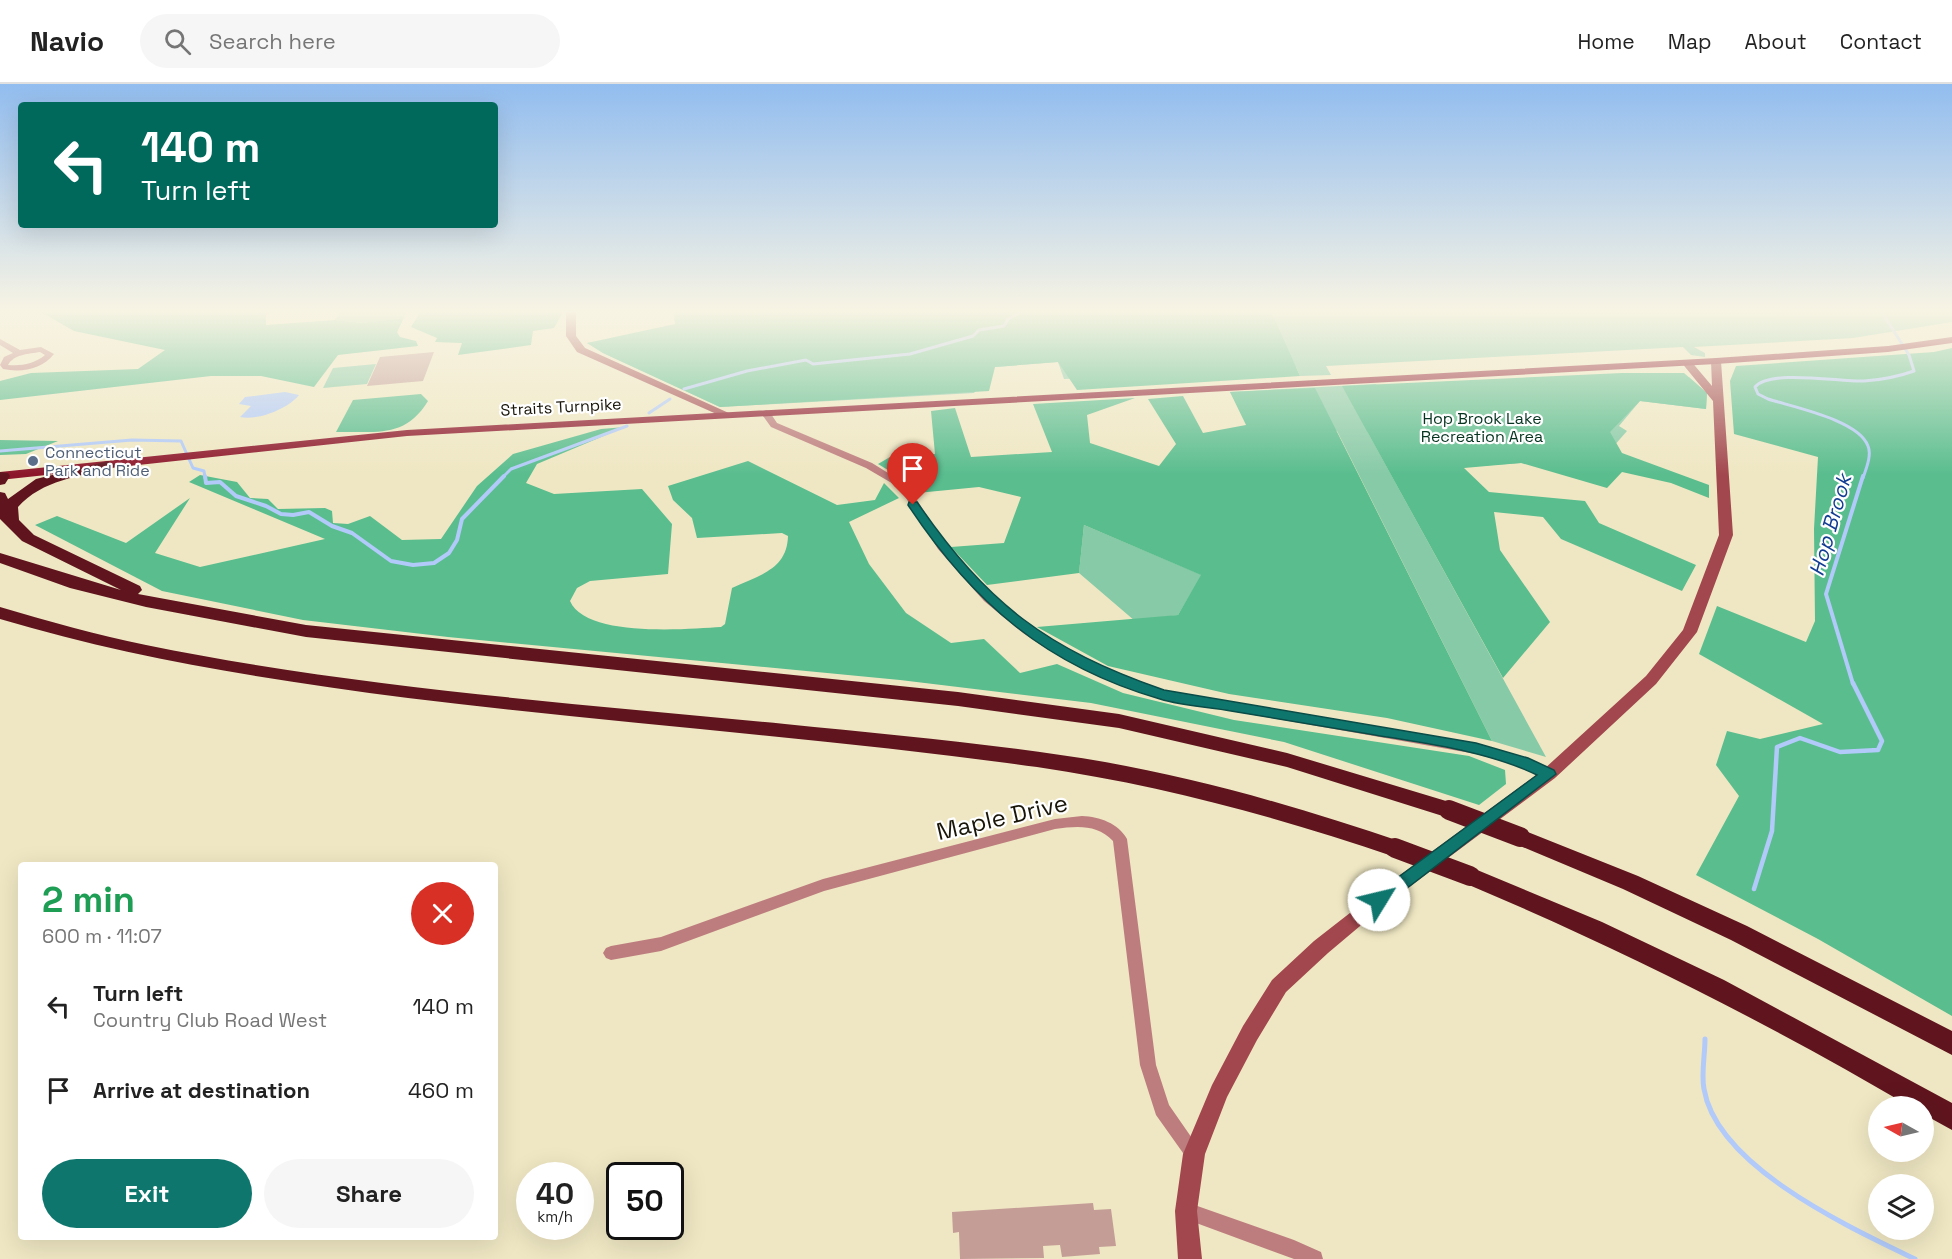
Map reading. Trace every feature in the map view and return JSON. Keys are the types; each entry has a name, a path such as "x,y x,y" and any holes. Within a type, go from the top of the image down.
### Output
{"highway":[{"path":"11,524 10,506 28,490 63,476 108,465"},
{"path":"0,496 11,524 28,538 119,584 224,618"},
{"path":"0,558 110,594 224,618 384,641 958,699 1097,718 1174,732 1287,760 1449,810 1595,867 1735,931 1952,1044"},
{"path":"0,614 136,650 266,673 466,699 947,748 1064,763 1219,796 1315,822 1395,848 1578,921 1708,983 1873,1071 1952,1117"}],"main road":[{"path":"615,366 724,414"},
{"name":"Straits Turnpike","path":"1,478 397,434 1617,366"},
{"path":"1689,366 1717,399"},
{"path":"1190,1259 1186,1211 1194,1154 1219,1092 1250,1033 1279,986 1321,947 1379,900 1549,774 1651,680 1690,632 1726,535 1716,366"}],"street":[{"path":"766,413 774,425 877,470 900,485 940,544 989,599 1033,635 1071,658 1163,695 1409,735 1476,749 1522,762 1549,774"},
{"name":"Maple Drive","path":"611,953 661,944 834,882 1055,824 1075,820 1096,822 1112,829 1120,839 1148,1065 1162,1109 1194,1154"},
{"path":"1186,1211 1294,1249 1314,1259"}],"green space":[{"path":"143,366 330,366 314,387 261,376 211,376 0,400 0,381 31,373 138,369"},
{"path":"375,366 367,384 323,388 333,368"},
{"path":"631,366 1010,366 995,367 974,393 720,407"},
{"path":"631,366 1010,366 995,367 989,391 720,407"},
{"path":"1059,366 1329,366 1326,366 1331,375 1300,376 1296,367 1064,379"},
{"path":"1061,366 1295,366 1300,376 1077,390"},
{"path":"1736,366 1952,366 1952,1016 1818,939 1696,875 1739,796 1716,765 1727,731 1760,739 1823,724 1699,654 1717,606 1806,642 1815,621 1814,529 1818,457 1734,434 1730,381"},
{"path":"1622,373 1684,373 1707,393 1706,409 1640,401 1610,432 1622,453 1709,485 1709,498 1671,483 1622,472 1607,488 1521,463 1464,468 1489,492 1585,501 1599,523 1696,565 1682,591 1561,539 1543,517 1494,512 1500,550 1550,622 1503,678 1342,386"},
{"name":"Hop Brook Lake Recreation Area","path":"1689,377 1707,393 1706,409 1640,401 1619,426 1627,431 1613,447 1521,463 1451,468 1367,431 1546,757 1492,741 1337,431 1245,419 1230,392 1376,384 1384,394"},
{"path":"1315,388 1492,741 1387,718 1229,694 1108,666 1037,627 1178,615 1201,575 1084,525 1079,573 987,585 951,547 1004,543 1021,497 979,487 917,493 906,481 878,464 890,457 935,454 931,411 955,408 971,457 1052,452 1033,404 1135,398 1087,415 1090,443 1159,466 1176,444 1148,399 1183,396 1203,433 1246,425 1230,392"},
{"path":"421,394 428,401 409,422 399,427 376,432 336,432 353,400"},
{"path":"625,427 537,464 526,483 554,494 642,489 672,524 668,574 590,581 577,588 570,601 580,613 596,621 639,629 721,627 725,624 732,588 770,570 783,557 788,536 782,533 697,538 692,518 673,500 668,486 748,461 837,505 875,500 884,483 899,498 849,522 869,564 906,613 951,643 984,639 1020,673 1057,664 1123,693 1234,720 1469,756 1505,770 1506,784 1479,805 1284,742 1091,703 900,680 448,637 303,620 162,591 35,525 57,516 126,543 190,498 155,553 200,567 325,539 189,482 200,475 237,482 250,498 268,499 278,509 325,508 332,511 333,523 348,524 370,516 402,540 441,539 477,486 513,454 601,429"},
{"path":"0,440 58,441 26,454 0,455"},
{"path":"1084,525 1202,575 1178,615 1135,621 1079,573"}],"water":[{"path":"285,392 299,395 288,405 272,413 247,418 240,417 251,406 239,404 245,397"}],"building":[{"path":"376,366 429,366 423,381 367,386"},
{"path":"1093,1203 1094,1210 1111,1209 1116,1246 1099,1247 1100,1254 1062,1257 1060,1245 1043,1246 1044,1258 960,1259 959,1232 953,1233 952,1212"}],"waterway":[{"path":"684,389 747,371 775,366"},
{"name":"Hop Brook","path":"1863,478 1869,454 1868,446 1862,437 1839,422 1768,399 1758,394 1755,387 1763,382 1790,377 1877,380 1914,371 1912,366"},
{"path":"649,413 670,399"},
{"path":"504,476 511,469 627,426"},
{"path":"0,451 132,440 181,441 193,468 204,471 205,478"},
{"path":"205,476 206,483 220,482 236,496 266,506 281,514 293,515 309,512 332,526 352,533 391,561 413,565 434,563 449,553 457,540 462,519 504,476"},
{"name":"Hop Brook","path":"1853,684 1826,594 1863,476"},
{"name":"Hop Brook","path":"1754,889 1772,831 1777,747 1800,738 1840,752 1878,750 1882,741 1853,683"},
{"name":"Hop Brook","path":"1705,1039 1704,1089 1714,1117 1733,1144 1790,1192 1857,1230 1915,1259"}],"place":[{"name":"Connecticut Park and Ride","path":"33,461"}],"route":[{"path":"913,505 940,544 989,599 1033,635 1071,658 1115,678 1163,695 1409,735 1476,749 1522,762 1549,774 1379,900"}]}
